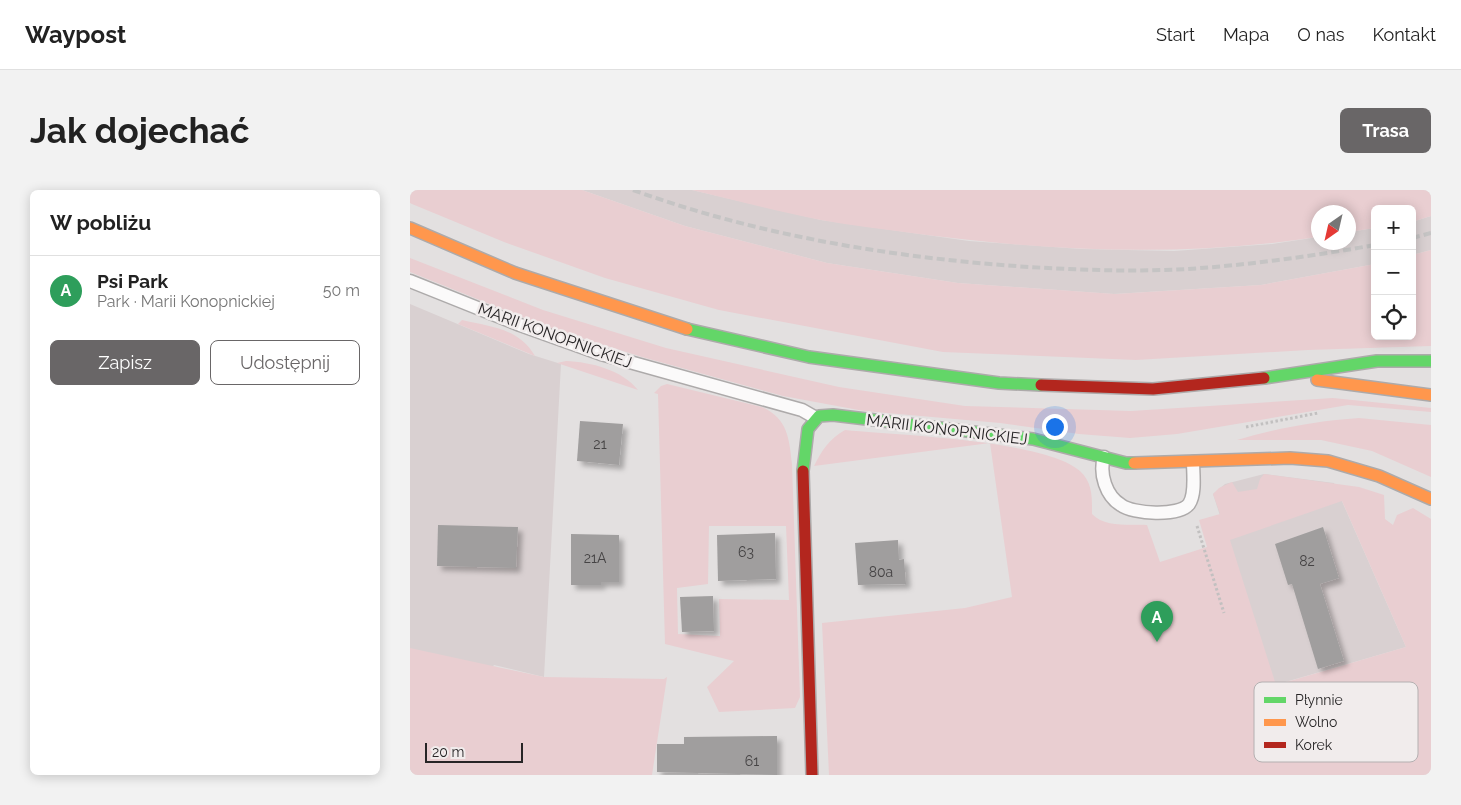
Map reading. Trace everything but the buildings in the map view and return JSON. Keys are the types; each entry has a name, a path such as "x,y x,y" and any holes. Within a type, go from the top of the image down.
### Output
{"main road":[{"path":"410,228 515,273 601,303 702,334 809,357 999,383 1153,389 1283,376 1377,361 1431,360"},
{"path":"1283,376 1431,395"},
{"name":"MARII KONOPNICKIEJ","path":"816,418 822,415 833,415 1033,439 1115,461 1139,463 1290,458 1316,459 1341,464 1379,476 1431,499"},
{"path":"812,775 802,478 808,428 816,418"}],"lane":[{"name":"MARII KONOPNICKIEJ","path":"410,281 520,325 601,354 802,410 816,418"},
{"path":"1104,457 1102,471 1109,492 1122,506 1145,512 1179,510 1188,504 1192,492 1193,462"}],"path":[{"path":"1196,521 1224,613"}],"shaded area":[{"path":"410,190 582,190 685,226 827,263 958,283 1115,294 1261,285 1371,265 1371,340 1416,340 1416,254 1431,250 1431,346 1308,350 1136,360 943,352 719,310 605,278 504,242 410,203"},
{"path":"582,190 692,190 821,220 969,241 1081,249 1174,251 1272,244 1311,238 1311,250 1356,250 1356,231 1371,229 1371,265 1261,285 1114,294 958,283 827,263 685,226"},
{"path":"692,190 1431,190 1431,216 1416,221 1416,205 1371,205 1371,229 1356,231 1356,205 1311,205 1311,238 1266,244 1163,250 1059,247 956,239 852,225 789,213"},
{"path":"1431,216 1431,250 1416,254 1416,250 1416,221"},
{"path":"410,258 543,310 666,348 839,387 965,406 1131,411 1333,398 1431,408 1431,412 1348,405 1177,434 1130,438 1079,434 1000,423 864,411 783,396 642,357 547,327 410,272"},
{"path":"410,304 529,354 561,364 544,677 494,665 410,775"},
{"path":"462,320 494,327 513,334 535,356 458,324"},
{"path":"566,361 596,365 615,372 624,377 638,390 557,363"},
{"path":"667,384 762,407 777,417 786,430 792,464 800,697 795,708 719,712 707,687 734,661 665,644 658,394 654,393 661,386","holes":["709,526 786,526 789,600 719,599 720,636 678,634 677,588 708,584"]},
{"path":"1359,418 1431,425 1431,477 1372,451 1321,440 1237,440 1297,426"},
{"path":"845,430 987,443 814,466 826,445"},
{"path":"990,444 1036,452 1062,461 1080,471 1090,486 1092,514 1111,523 1147,525 1160,562 1207,547 1199,520 1220,514 1213,494 1219,488 1232,482 1238,492 1257,489 1260,479 1264,474 1359,487 1384,495 1385,519 1393,525 1397,515 1413,508 1431,519 1431,775 829,775 822,623 965,608 1012,597","holes":["1342,501 1406,647 1286,682 1418,682 1418,762 1254,762 1254,682 1275,682 1230,540"]},
{"path":"1264,474 1334,483 1406,647 1285,682 1274,682 1213,494 1225,484"},
{"path":"410,648 544,677 664,679 667,677 652,775 410,775"}],"railway":[{"path":"633,190 730,220 828,242 928,258 1029,267 1108,270 1187,269 1281,260 1371,246"},
{"path":"1416,237 1431,233"}],"traffic: fast":[{"path":"687,329 809,357 999,383 1041,385"},
{"path":"1264,378 1377,361 1431,361"},
{"path":"803,471 808,429 819,416 833,415 1033,439 1126,463 1134,463"}],"traffic: slow":[{"path":"410,228 515,273 687,329"},
{"path":"1317,380 1431,395"},
{"path":"1134,463 1290,458 1328,461 1379,476 1431,499"}],"traffic: jam":[{"path":"1041,385 1153,389 1264,378"},
{"path":"803,471 812,775"}],"place":[{"name":"Psi Park","path":"1157,642"}]}
